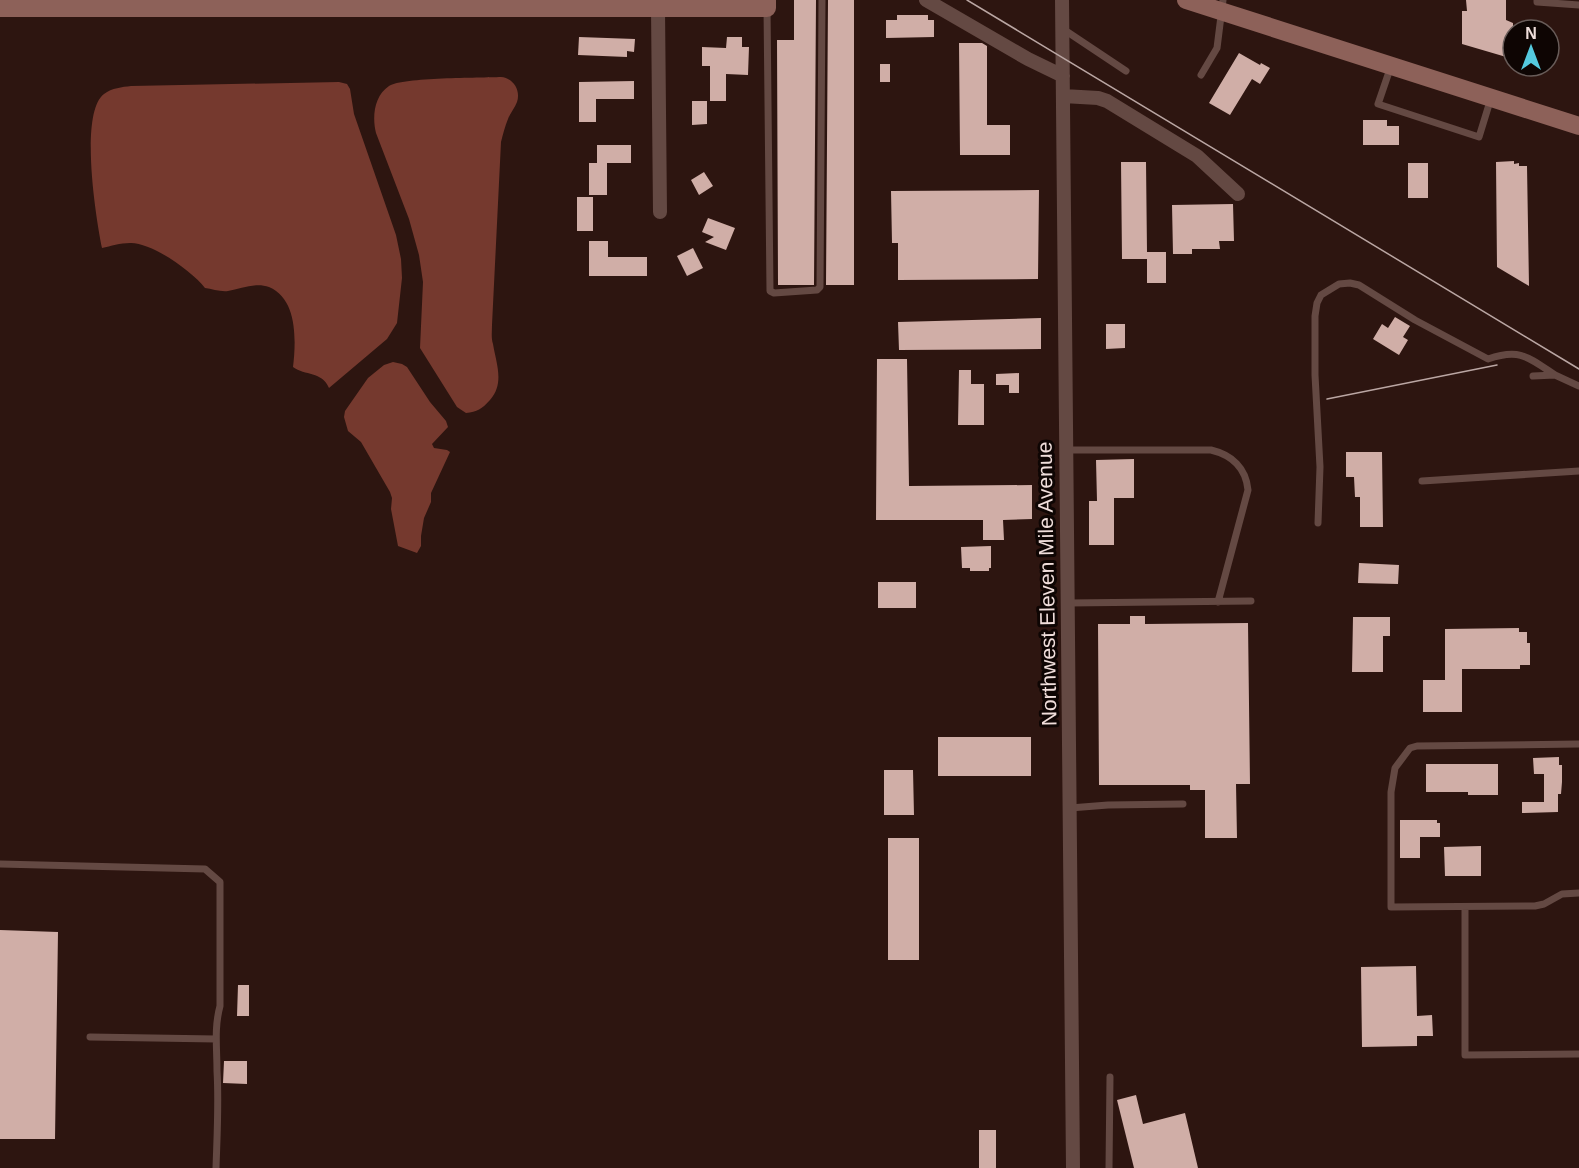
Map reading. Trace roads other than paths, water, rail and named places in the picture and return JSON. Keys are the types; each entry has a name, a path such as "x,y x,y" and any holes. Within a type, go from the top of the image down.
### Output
{"street":[{"path":"926,0 1028,59 1063,76"},
{"name":"Northwest Eleven Mile Avenue","path":"1062,0 1073,1168"},
{"path":"1186,0 1222,6 1391,66 1579,126"},
{"path":"0,8 54,4 276,4 658,9 767,4"},
{"path":"658,9 660,212"},
{"path":"1063,96 1098,98 1107,101 1197,156 1238,194"}],"lane":[{"path":"767,4 770,291 774,293 817,290 820,287 822,0"},
{"path":"1537,0 1537,2 1579,5"},
{"path":"1201,75 1217,48 1222,6"},
{"path":"1063,30 1126,71"},
{"path":"1391,66 1378,104 1479,137 1491,98"},
{"path":"1318,523 1320,466 1315,375 1316,309 1319,297 1329,288 1345,283 1359,285 1415,320 1488,359 1503,354 1517,353 1579,387"},
{"path":"1533,376 1555,375"},
{"path":"1066,450 1211,450 1225,454 1242,469 1248,490 1218,602"},
{"path":"1422,481 1579,471"},
{"path":"1068,603 1251,601"},
{"path":"1579,744 1417,746 1410,748 1395,768 1391,792 1391,907 1536,906 1562,894 1579,893"},
{"path":"1070,808 1183,804"},
{"path":"0,864 205,869 220,882 220,1006 216,1021 218,1069 216,1168"},
{"path":"1465,907 1465,1055 1579,1054"},
{"path":"90,1037 216,1039"},
{"path":"1109,1168 1110,1077"}],"tram line":[{"path":"967,0 1579,369"},
{"path":"1327,399 1497,365"}]}
